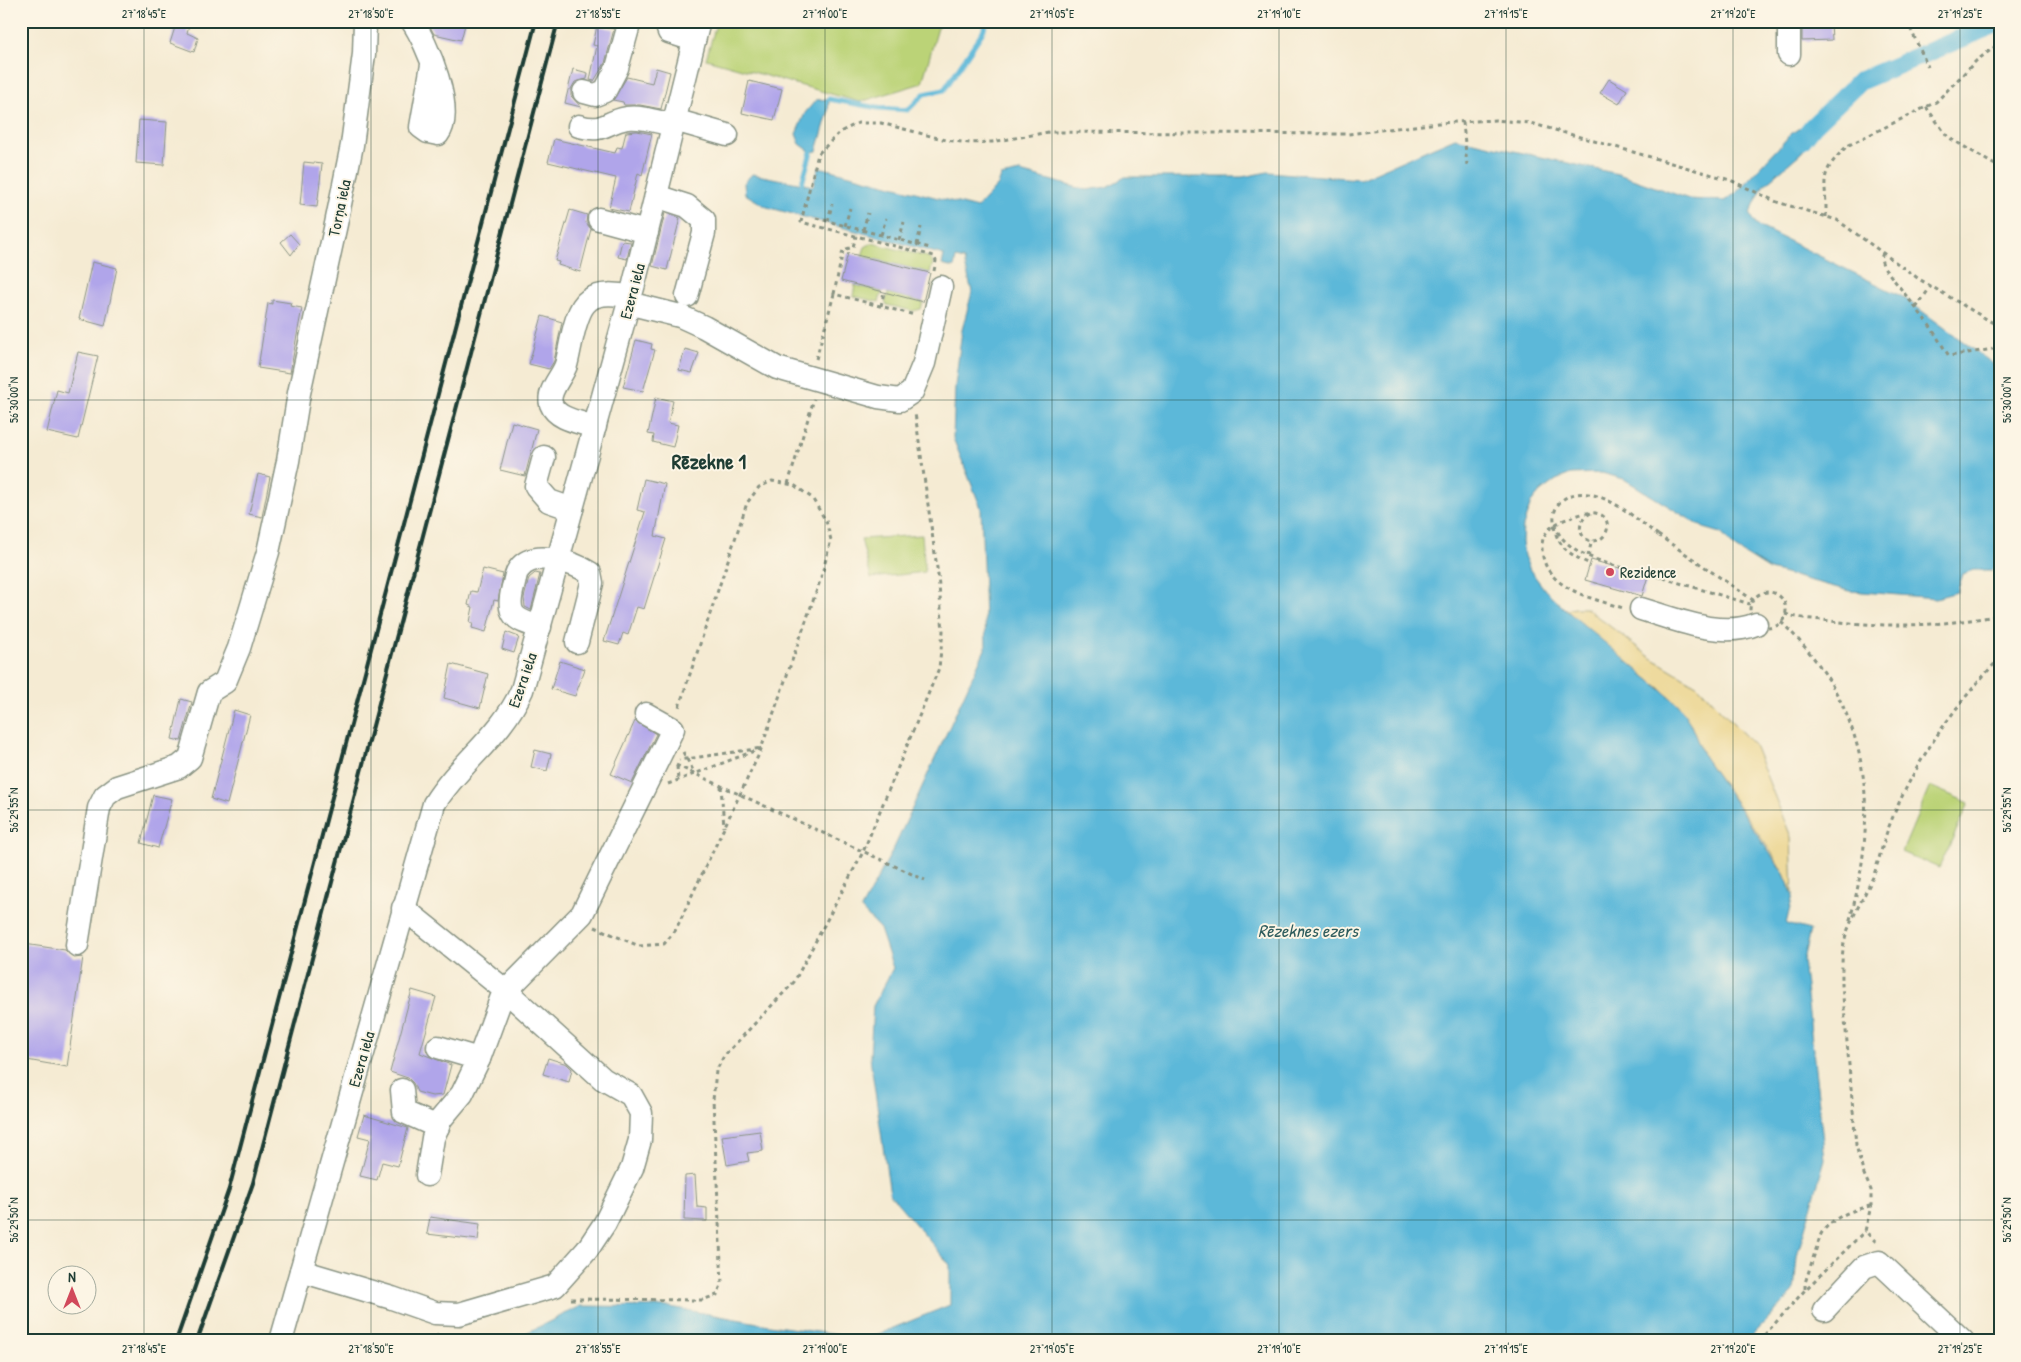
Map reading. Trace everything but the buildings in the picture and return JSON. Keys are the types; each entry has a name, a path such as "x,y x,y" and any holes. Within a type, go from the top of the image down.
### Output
{"street":[{"name":"Torņa iela","path":"77,945 99,808 105,796 117,787 179,767 190,758 209,692 225,682 239,648 268,552 288,461 299,393 352,145 364,54 365,21"},
{"path":"412,21 432,65"},
{"path":"584,92 595,95 605,91 617,68 630,21"},
{"path":"665,21 669,32 696,31"},
{"path":"1789,21 1789,54"},
{"name":"Ezera iela","path":"281,1341 434,804 448,781 504,724 522,690 647,232 696,31"},
{"path":"579,126 593,130 628,118 645,118 727,135"},
{"path":"656,196 686,206 704,220 704,233 688,296"},
{"path":"599,219 647,232"},
{"path":"594,427 565,418 552,404 550,395 565,367 581,310 588,300 603,296 621,295 629,300 680,316 704,327 777,368 818,370 885,398 900,400 912,392 924,363 941,286"},
{"path":"544,457 536,486 549,501 572,509"},
{"path":"540,627 523,622 511,610 509,603 518,570 525,562 539,559 558,561 583,569 590,573 592,583 577,642"},
{"path":"1641,609 1698,625 1718,628 1756,624"},
{"path":"428,1175 433,1138 438,1126 441,1119 462,1094 479,1059 506,991 582,914 642,794 673,728 646,714"},
{"path":"301,1271 435,1313 459,1314 555,1286 587,1250 605,1223 632,1168 640,1140 641,1113 631,1096 603,1079 506,991 403,908"},
{"path":"438,1047 479,1059"},
{"path":"402,1090 404,1112 438,1126"},
{"path":"1824,1310 1864,1268 1880,1262 1963,1341"}],"path":[{"path":"1907,21 1928,67"},
{"path":"1826,217 1823,181 1826,171 1847,146 1926,107 1942,97 1976,61 2000,43"},
{"path":"1926,107 1948,137 2000,168"},
{"path":"934,256 801,222 818,154 840,132 858,123 881,123 946,140 970,144 1050,132 1348,134 1495,120 1530,123 1730,180 1777,202 1837,220 1931,286 2000,327"},
{"path":"1463,122 1467,165"},
{"path":"828,221 832,204"},
{"path":"845,226 850,208"},
{"path":"864,230 868,213"},
{"path":"816,218 930,248"},
{"path":"881,235 886,218"},
{"path":"899,240 904,222"},
{"path":"917,244 921,227"},
{"path":"788,484 818,370 843,250 853,247 856,236"},
{"path":"1883,253 1881,258 1883,266 1916,308 1949,356 2000,348"},
{"path":"1916,308 1931,286"},
{"path":"881,306 884,292"},
{"path":"834,294 924,318"},
{"path":"563,1299 702,1300 717,1295 722,1283 713,1100 716,1071 724,1056 794,982 863,852 939,668 943,631 938,575 912,392"},
{"path":"582,914 594,927 639,946 664,944 675,932 762,748 822,578 831,540 826,520 812,498 794,485 772,481 759,487 747,503 675,718"},
{"path":"1590,564 1565,549 1558,539 1554,526 1555,509 1563,498 1584,493 1597,495 1612,502 1753,600"},
{"path":"1591,513 1580,522 1580,530 1583,536 1592,540 1603,538 1607,532 1608,524 1605,518 1598,513 1591,513 1568,518 1548,529 1542,542 1542,554 1545,565 1560,583 1574,592 1631,611 1641,609"},
{"path":"1554,526 1567,543 1588,556 1751,604 1758,595 1772,592 1783,600 1786,614 1781,622 1815,660 1846,710 1855,733 1866,788 1866,843 1857,895 1846,934 1842,969 1856,1144 1863,1172 1871,1190 1871,1206 1865,1231 1805,1290 1759,1341"},
{"path":"1588,556 1592,540"},
{"path":"1786,614 1848,623 1892,626 1922,626 2000,615"},
{"path":"1846,934 1873,875 1888,829 1910,780 1927,750 1960,702 2000,658"},
{"path":"762,748 669,762 925,880"},
{"path":"642,794 762,748"},
{"path":"721,786 724,828"},
{"path":"1805,1290 1805,1283 1821,1234 1825,1228 1842,1216 1871,1206"},
{"path":"1865,1231 1880,1246"},
{"path":"422,1341 445,1331"}],"green space":[{"path":"717,21 940,21 922,83 860,102 706,59"},
{"path":"872,243 928,257 933,263 930,273 862,256 865,247"},
{"path":"855,285 882,292 879,302 853,296"},
{"path":"888,293 923,302 921,309 913,311 887,305 885,303"},
{"path":"922,535 925,572 871,578 861,539"},
{"path":"1930,786 1969,803 1939,868 1902,852"}],"sand":[{"path":"1586,608 1650,657 1698,686 1754,745 1791,837 1793,895 1784,874 1771,852 1704,757 1690,723 1660,688 1621,658 1566,610"}],"water":[{"path":"829,99 828,113 817,151 811,152 800,144 796,134 805,113 816,100"},
{"name":"Rēzeknes ezers","path":"1813,119 1821,124 1802,152 1763,186 1750,213 1756,225 1903,297 2000,369 2000,563 1992,570 1973,570 1963,574 1957,592 1936,598 1850,591 1770,570 1735,548 1721,533 1704,528 1624,479 1602,473 1571,474 1556,480 1540,492 1531,503 1523,526 1522,542 1524,556 1530,570 1545,590 1566,610 1678,704 1690,723 1704,757 1784,874 1793,895 1786,924 1810,930 1803,960 1825,1159 1797,1256 1794,1292 1746,1341 510,1341 581,1306 670,1307 769,1325 866,1339 950,1305 950,1265 890,1194 870,1057 873,1006 893,968 880,929 861,909 894,848 986,647 981,508 953,438 955,386 962,330 972,292 964,260 956,258 954,268 942,265 944,255 767,207 745,194 744,183 752,174 813,186 819,167 977,208 998,185 1001,176 1020,172 1086,190 1107,187 1125,177 1242,177 1268,172 1360,179 1455,138 1618,174 1689,199 1724,201 1735,194 1792,133"}],"waterway":[{"path":"829,99 878,108 908,110 924,94 944,90 982,33 987,21"},
{"path":"1801,141 1813,126 1860,81 2000,22"},
{"path":"802,183 811,152"}],"railway":[{"path":"176,1341 229,1189 536,21"},
{"path":"197,1341 253,1183 558,21"}],"place":[{"name":"Rezidence","path":"1610,572"}],"district":[{"name":"Rēzekne 1","path":"709,461"}]}
